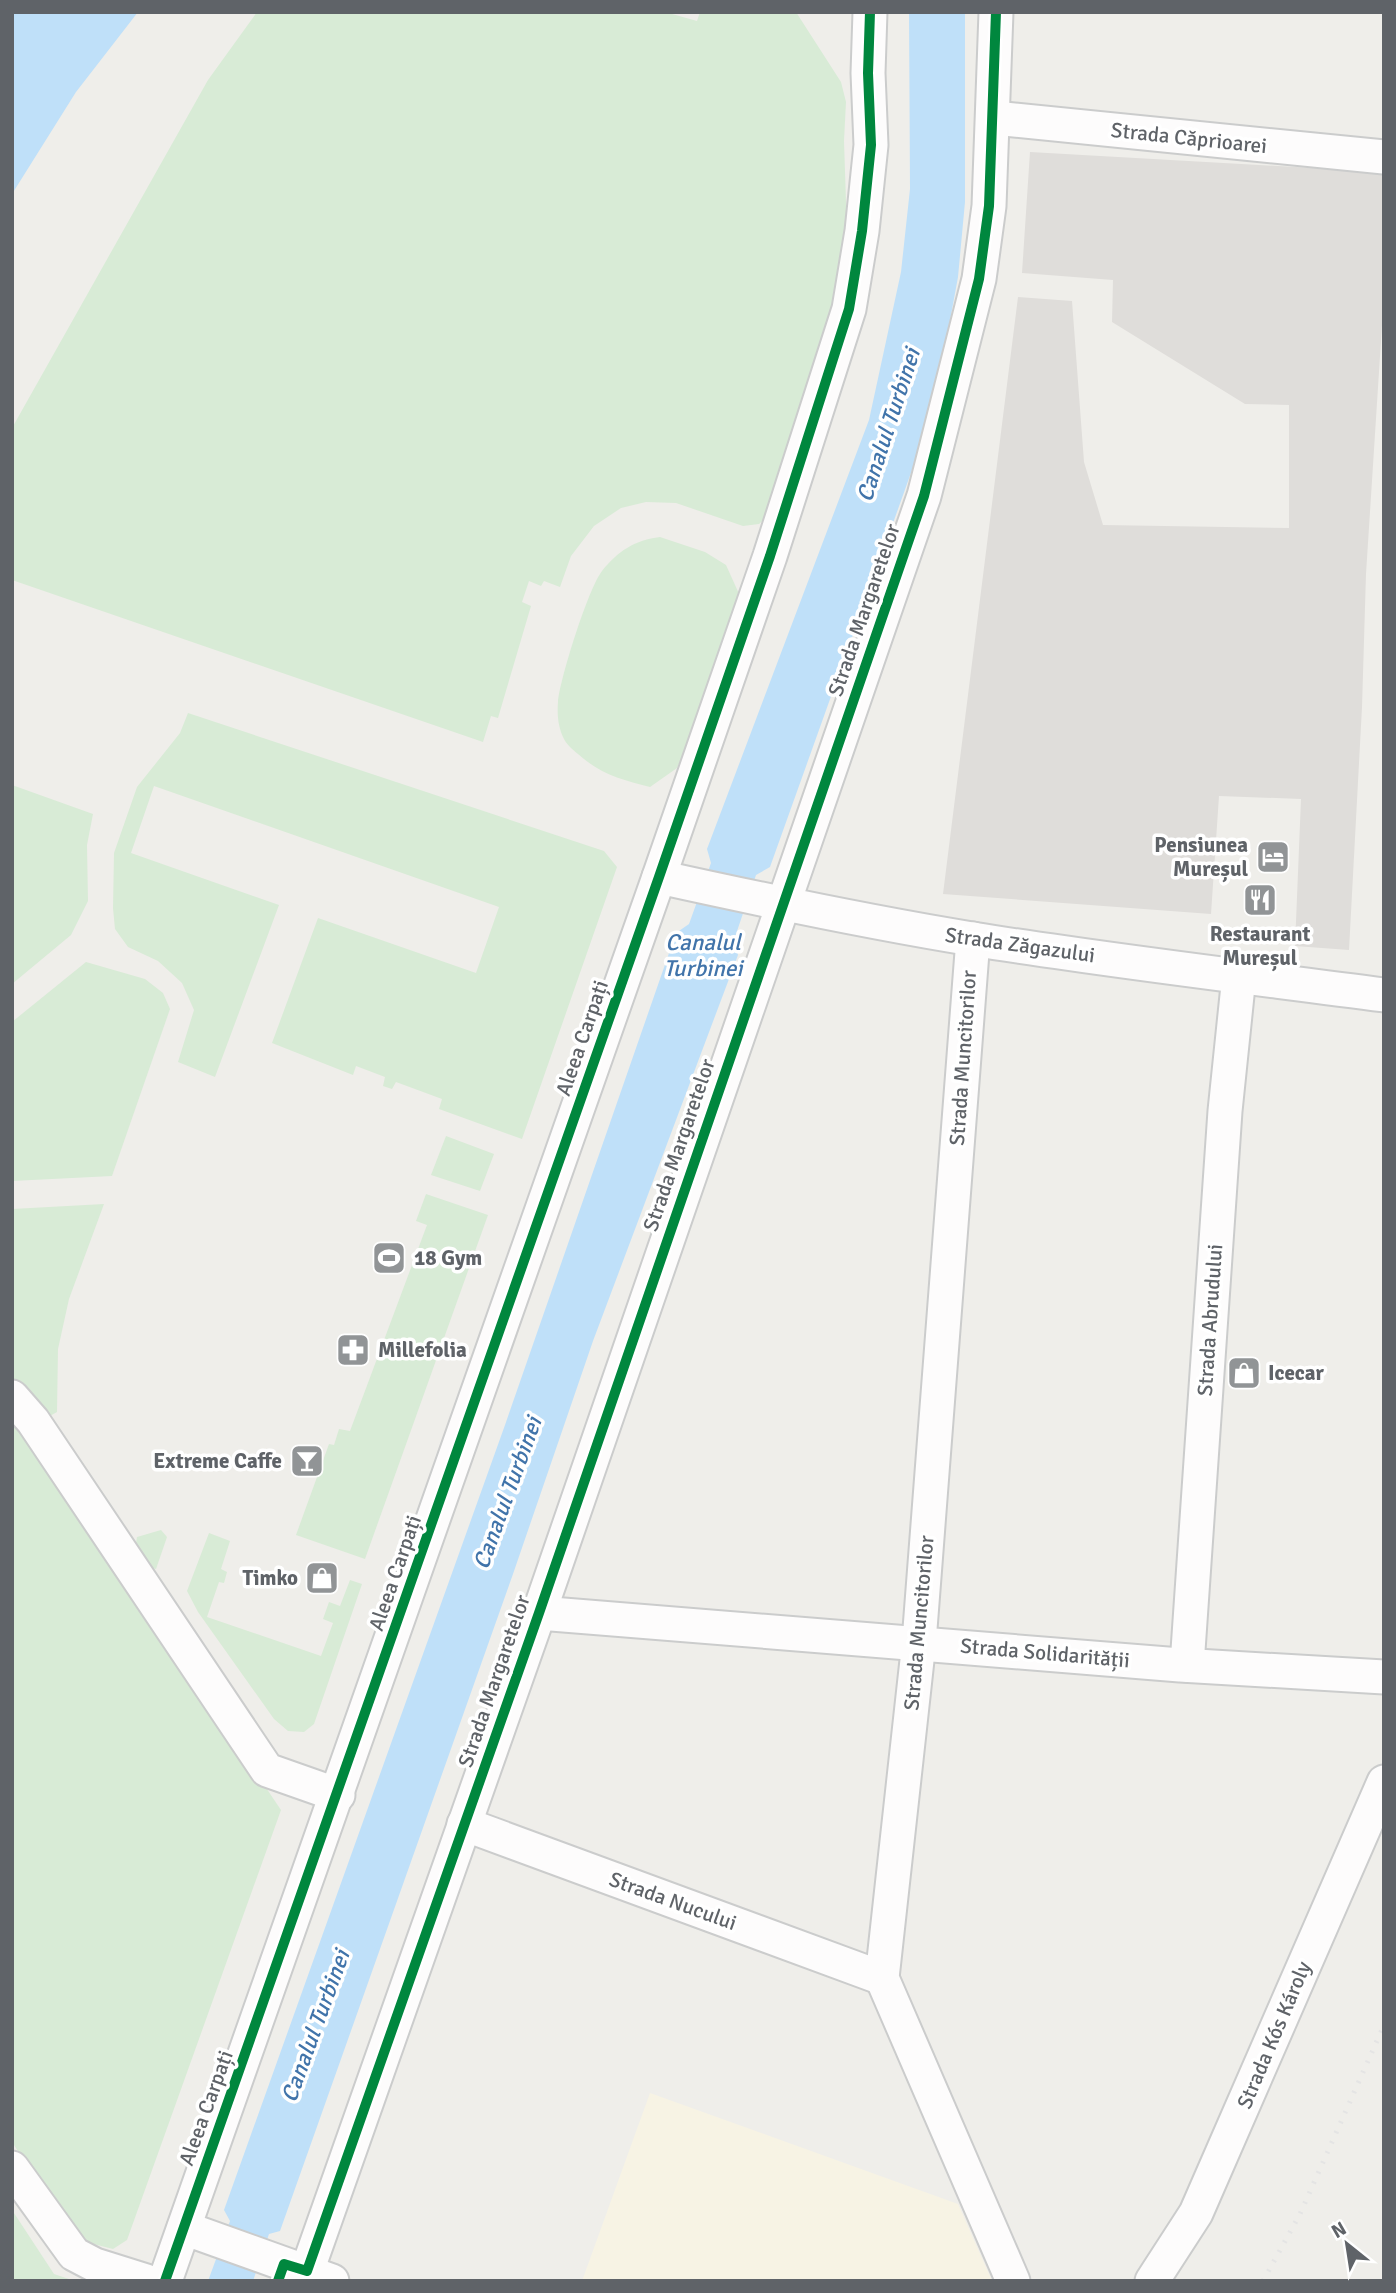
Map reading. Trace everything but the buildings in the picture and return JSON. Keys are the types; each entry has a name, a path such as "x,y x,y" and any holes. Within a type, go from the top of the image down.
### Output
{"street":[{"name":"Aleea Carpați","path":"165,2281 194,2231 338,1795 672,880 770,556 849,309 872,145 868,73 870,12"},
{"name":"Strada Margaretelor","path":"320,2276 464,1824 924,496 979,279 989,206 996,12"},
{"name":"Strada Căprioarei","path":"994,118 1384,158"},
{"name":"Strada Zăgazului","path":"672,880 752,898 972,939 1384,995"},
{"name":"Strada Muncitorilor","path":"972,939 919,1642 882,1978 1013,2281"},
{"name":"Strada Abrudului","path":"1187,1665 1224,1124 1239,976"},
{"path":"12,1397 33,1421 267,1770 338,1795"},
{"name":"Strada Solidarității","path":"539,1613 1187,1665 1384,1677"},
{"name":"Strada Kós Károly","path":"1152,2281 1196,2213 1384,1782"},
{"name":"Strada Nucului","path":"464,1824 882,1978"},
{"path":"12,2168 74,2254 95,2265 146,2281"},
{"path":"194,2231 320,2276"}],"shaded area":[{"path":"1030,152 1384,172 1384,294 1366,574 1349,950 1295,946 1301,799 1219,796 1211,914 943,894 1018,297 1072,301 1084,462 1103,525 1289,528 1289,405 1245,404 1112,322 1113,280 1022,273"},
{"path":"650,2093 958,2204 992,2281 582,2281"}],"green space":[{"path":"257,12 665,12 697,21 700,12 796,12 841,82 846,102 844,141 847,232 838,306 771,513 759,524 743,526 676,503 646,502 621,508 594,526 571,556 560,587 544,581 541,586 529,581 522,602 531,606 498,718 491,716 483,742 12,580 12,428 208,80"},
{"path":"660,537 705,552 726,565 740,596 689,742 677,768 650,787 603,771 574,751 562,734 558,707 564,674 576,635 602,571 628,548"},
{"path":"188,713 604,851 617,867 522,1139 439,1109 442,1099 396,1082 392,1089 383,1086 385,1077 356,1066 353,1075 272,1043 318,918 476,973 499,907 154,786 131,853 279,905 215,1077 178,1062 194,1010 182,983 158,961 128,947 115,929 114,853 137,787 180,733"},
{"path":"12,785 93,814 87,845 88,901 71,935 12,984"},
{"path":"86,962 145,979 163,993 170,1009 112,1176 12,1181 12,1022"},
{"path":"446,1136 494,1154 480,1191 431,1175"},
{"path":"426,1194 488,1215 365,1559 296,1535 329,1444 334,1445 339,1429 350,1431 427,1225 416,1221"},
{"path":"104,1204 69,1299 58,1349 57,1412 48,1417 12,1384 12,1209"},
{"path":"12,1411 281,1810 127,2240 113,2249 82,2241 69,2229 12,2142"},
{"path":"161,1530 167,1537 156,1569 144,1566 135,1549 137,1537"},
{"path":"209,1533 230,1541 221,1569 227,1572 224,1583 219,1582 207,1617 321,1656 333,1623 323,1619 329,1602 340,1606 350,1580 362,1584 314,1724 304,1732 288,1731 274,1719 198,1612 187,1591"},
{"path":"12,2210 54,2274 75,2281 12,2281"}],"water":[{"path":"12,12 138,12 76,92 12,194"},
{"name":"Canalul Turbinei","path":"909,12 965,12 965,202 958,277 927,428 770,867 756,875 734,940 738,955 593,1341 280,2231 269,2234 253,2281 208,2281 230,2221 224,2210 505,1425 676,933 689,924 711,863 707,849 869,420 901,272 910,189"}],"railway":[{"path":"1263,2281 1300,2214 1384,2025"}],"cycle path":[{"path":"165,2281 659,877 770,556 849,309 862,231 871,145 868,73 870,12"},
{"path":"278,2281 284,2264 307,2271 539,1613 924,496 979,279 989,206 996,12"}],"place":[{"name":"Pensiunea Mureșul","path":"1273,857"},
{"name":"Restaurant Mureșul","path":"1260,900"},
{"name":"18 Gym","path":"389,1258"},
{"name":"Millefolia","path":"353,1350"},
{"name":"Icecar","path":"1244,1373"},
{"name":"Extreme Caffe","path":"307,1461"},
{"name":"Timko","path":"322,1578"}]}
